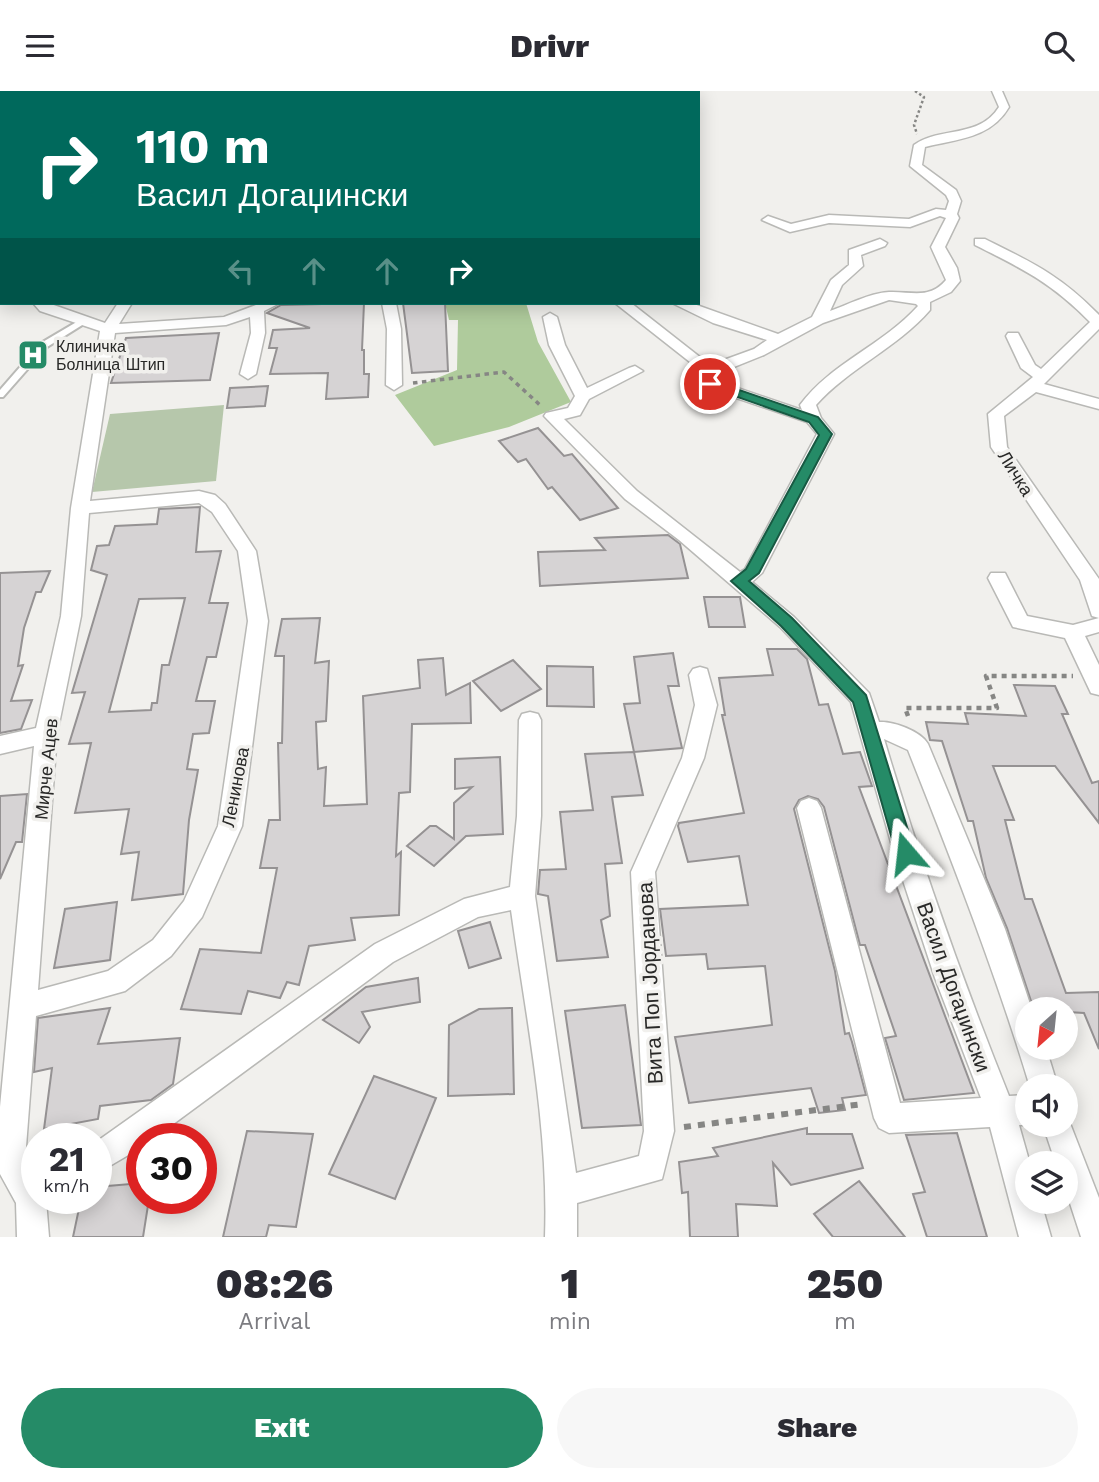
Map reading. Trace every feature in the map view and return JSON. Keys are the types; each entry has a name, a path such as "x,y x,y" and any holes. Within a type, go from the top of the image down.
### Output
{"street":[{"path":"707,372 758,352 818,320 888,296 922,300 946,289 953,281 950,268 938,247 953,218 950,215 955,201 952,193 916,166 920,145 971,133 995,122 1004,107 997,91"},
{"path":"768,220 790,227 830,219 910,223 940,212 950,215"},
{"path":"980,242 1049,277 1067,290 1098,321"},
{"path":"818,320 836,283 856,266 854,253 880,243"},
{"path":"739,581 752,573 825,434 813,419 808,405 817,393 915,319 925,307 922,300"},
{"path":"42,305 108,329 226,321 269,305"},
{"name":"Мирче Ацев","path":"21,1178 10,1162 46,734 71,616 80,508 108,329 124,305"},
{"path":"389,305 394,329 394,385"},
{"path":"625,305 688,351 707,372 706,377 710,384 813,419"},
{"path":"684,305 718,320 779,339"},
{"path":"248,374 258,333 257,311"},
{"path":"550,317 557,345 583,396"},
{"name":"Личка","path":"1098,321 1037,381 996,414 999,447 1089,579 1099,611"},
{"path":"1013,336 1037,381 1099,404"},
{"path":"552,416 574,412 583,396 635,371"},
{"name":"Васил Догаџински","path":"552,416 631,495 686,536 787,622 860,699 948,978 1014,1110 1035,1237"},
{"name":"Ленинова","path":"23,1007 115,982 162,948 193,909 230,826 250,696 258,621 247,551 219,508 209,499 199,497 80,508"},
{"path":"998,578 1020,622 1073,632 1099,625"},
{"path":"1073,632 1096,682"},
{"name":"Вита Поп Јорданова","path":"562,1192 651,1168 659,1131 643,872 693,758 706,705 701,675"},
{"path":"530,720 529,816 522,896 562,1192 561,1237"},
{"path":"869,732 887,730 917,744 992,929 1015,999"},
{"path":"0,745 46,734"},
{"path":"809,808 889,1118 1014,1110"},
{"path":"112,1149 384,953 473,907 522,896"},
{"path":"1062,1137 1097,1237"},
{"path":"18,1237 27,1214"},
{"path":"33,1237 34,1214"}],"lane":[{"path":"0,395 44,345 83,322"}],"path":[{"path":"915,91 924,97 914,125 920,145"},
{"path":"394,385 504,372 552,416"},
{"path":"917,744 905,708 997,708 986,676 1096,682"},
{"path":"659,1131 885,1101"}],"green space":[{"path":"445,305 527,305 538,342 571,402 509,427 434,446 395,395 457,370 458,320 449,320"},
{"path":"224,405 216,481 92,492 110,414"}],"building":[{"path":"281,305 364,305 362,350 364,374 369,374 368,397 326,399 328,373 270,374 277,348 269,348 273,330 310,328 267,313"},
{"path":"403,305 445,305 448,371 412,373"},
{"path":"219,333 210,380 111,383 126,338"},
{"path":"268,386 265,406 227,408 230,388"},
{"path":"538,428 564,456 572,454 618,508 580,520 552,487 548,489 526,459 518,462 499,441"},
{"path":"200,507 196,552 221,551 209,603 228,603 216,657 207,657 196,701 215,701 209,733 193,734 187,769 198,770 189,820 183,894 132,900 139,852 121,854 129,809 75,813 91,743 69,744 85,692 72,693 107,575 91,570 97,546 109,545 115,526 157,524 159,509","holes":["185,598 169,665 162,665 157,703 152,703 151,710 109,712 139,599"]},
{"path":"668,535 680,544 688,578 540,586 538,552 605,550 595,538"},
{"path":"50,571 41,592 36,592 24,628 18,666 23,665 11,701 32,700 21,729 0,733 0,573"},
{"path":"704,597 740,597 745,627 709,627"},
{"path":"320,618 315,663 329,661 326,721 316,722 318,769 326,767 324,806 367,804 363,696 420,688 418,660 443,658 446,695 470,683 471,723 412,724 410,792 399,793 396,856 401,852 399,915 351,918 355,940 309,946 299,985 287,982 280,998 248,991 241,1014 181,1009 200,949 261,953 277,868 260,868 269,820 280,820 278,743 282,743 284,656 275,656 282,619"},
{"path":"767,649 797,649 807,659 819,705 828,704 843,754 860,752 872,786 859,787 974,1093 904,1100 885,1038 896,1036 865,945 860,945 824,807 818,799 808,796 799,800 794,809 835,971 845,1034 849,1033 866,1095 842,1098 845,1110 819,1113 811,1088 689,1103 675,1037 772,1025 765,966 708,969 706,954 666,956 660,909 748,905 739,856 688,862 678,826 679,823 744,813 722,715 725,715 719,678 773,675"},
{"path":"673,653 679,686 668,686 682,748 634,752 624,704 640,703 634,657"},
{"path":"513,660 541,689 501,711 473,681"},
{"path":"547,666 593,667 594,707 547,706"},
{"path":"1014,685 1055,686 1068,714 1062,714 1092,783 1099,781 1099,823 1055,766 993,766 1014,820 1005,820 1025,899 1032,899 1066,993 1099,992 1099,1049 1084,1013 1078,1013 1078,997 1030,997 1007,928 986,878 973,821 968,821 942,741 930,740 926,722 968,724 965,713 1026,716"},
{"path":"634,752 643,795 612,797 622,863 605,864 610,916 601,920 608,957 557,961 548,896 538,894 540,870 566,869 560,812 593,810 585,754"},
{"path":"500,757 503,834 466,836 434,866 407,846 430,826 436,826 454,839 454,803 472,787 455,789 455,759"},
{"path":"27,794 22,842 16,842 0,879 0,796"},
{"path":"117,902 110,960 54,968 65,909"},
{"path":"490,922 501,958 469,968 458,931"},
{"path":"418,978 420,1002 362,1012 370,1027 359,1043 323,1020 366,987"},
{"path":"625,1005 641,1125 582,1128 565,1011"},
{"path":"110,1008 98,1044 180,1038 173,1084 151,1100 100,1106 98,1119 76,1123 45,1123 52,1068 34,1072 38,1018"},
{"path":"512,1008 514,1094 448,1096 449,1025 479,1009"},
{"path":"374,1076 436,1098 395,1199 329,1174"},
{"path":"807,1128 807,1134 852,1134 863,1168 791,1185 773,1163 777,1206 736,1204 738,1237 690,1237 688,1192 682,1193 679,1162 718,1156 713,1148"},
{"path":"247,1131 313,1134 296,1227 269,1225 266,1237 223,1237"},
{"path":"957,1133 987,1237 927,1237 913,1194 925,1192 906,1135"},
{"path":"859,1181 905,1237 833,1237 814,1214"},
{"path":"126,1184 126,1214 147,1214 143,1237 73,1237 78,1214 112,1214 112,1186"}],"place":[{"name":"Клиничка Болница Штип","path":"33,355"}],"route":[{"path":"710,384 813,419 825,434 752,573 739,581 787,622 860,699 906,853"}]}
